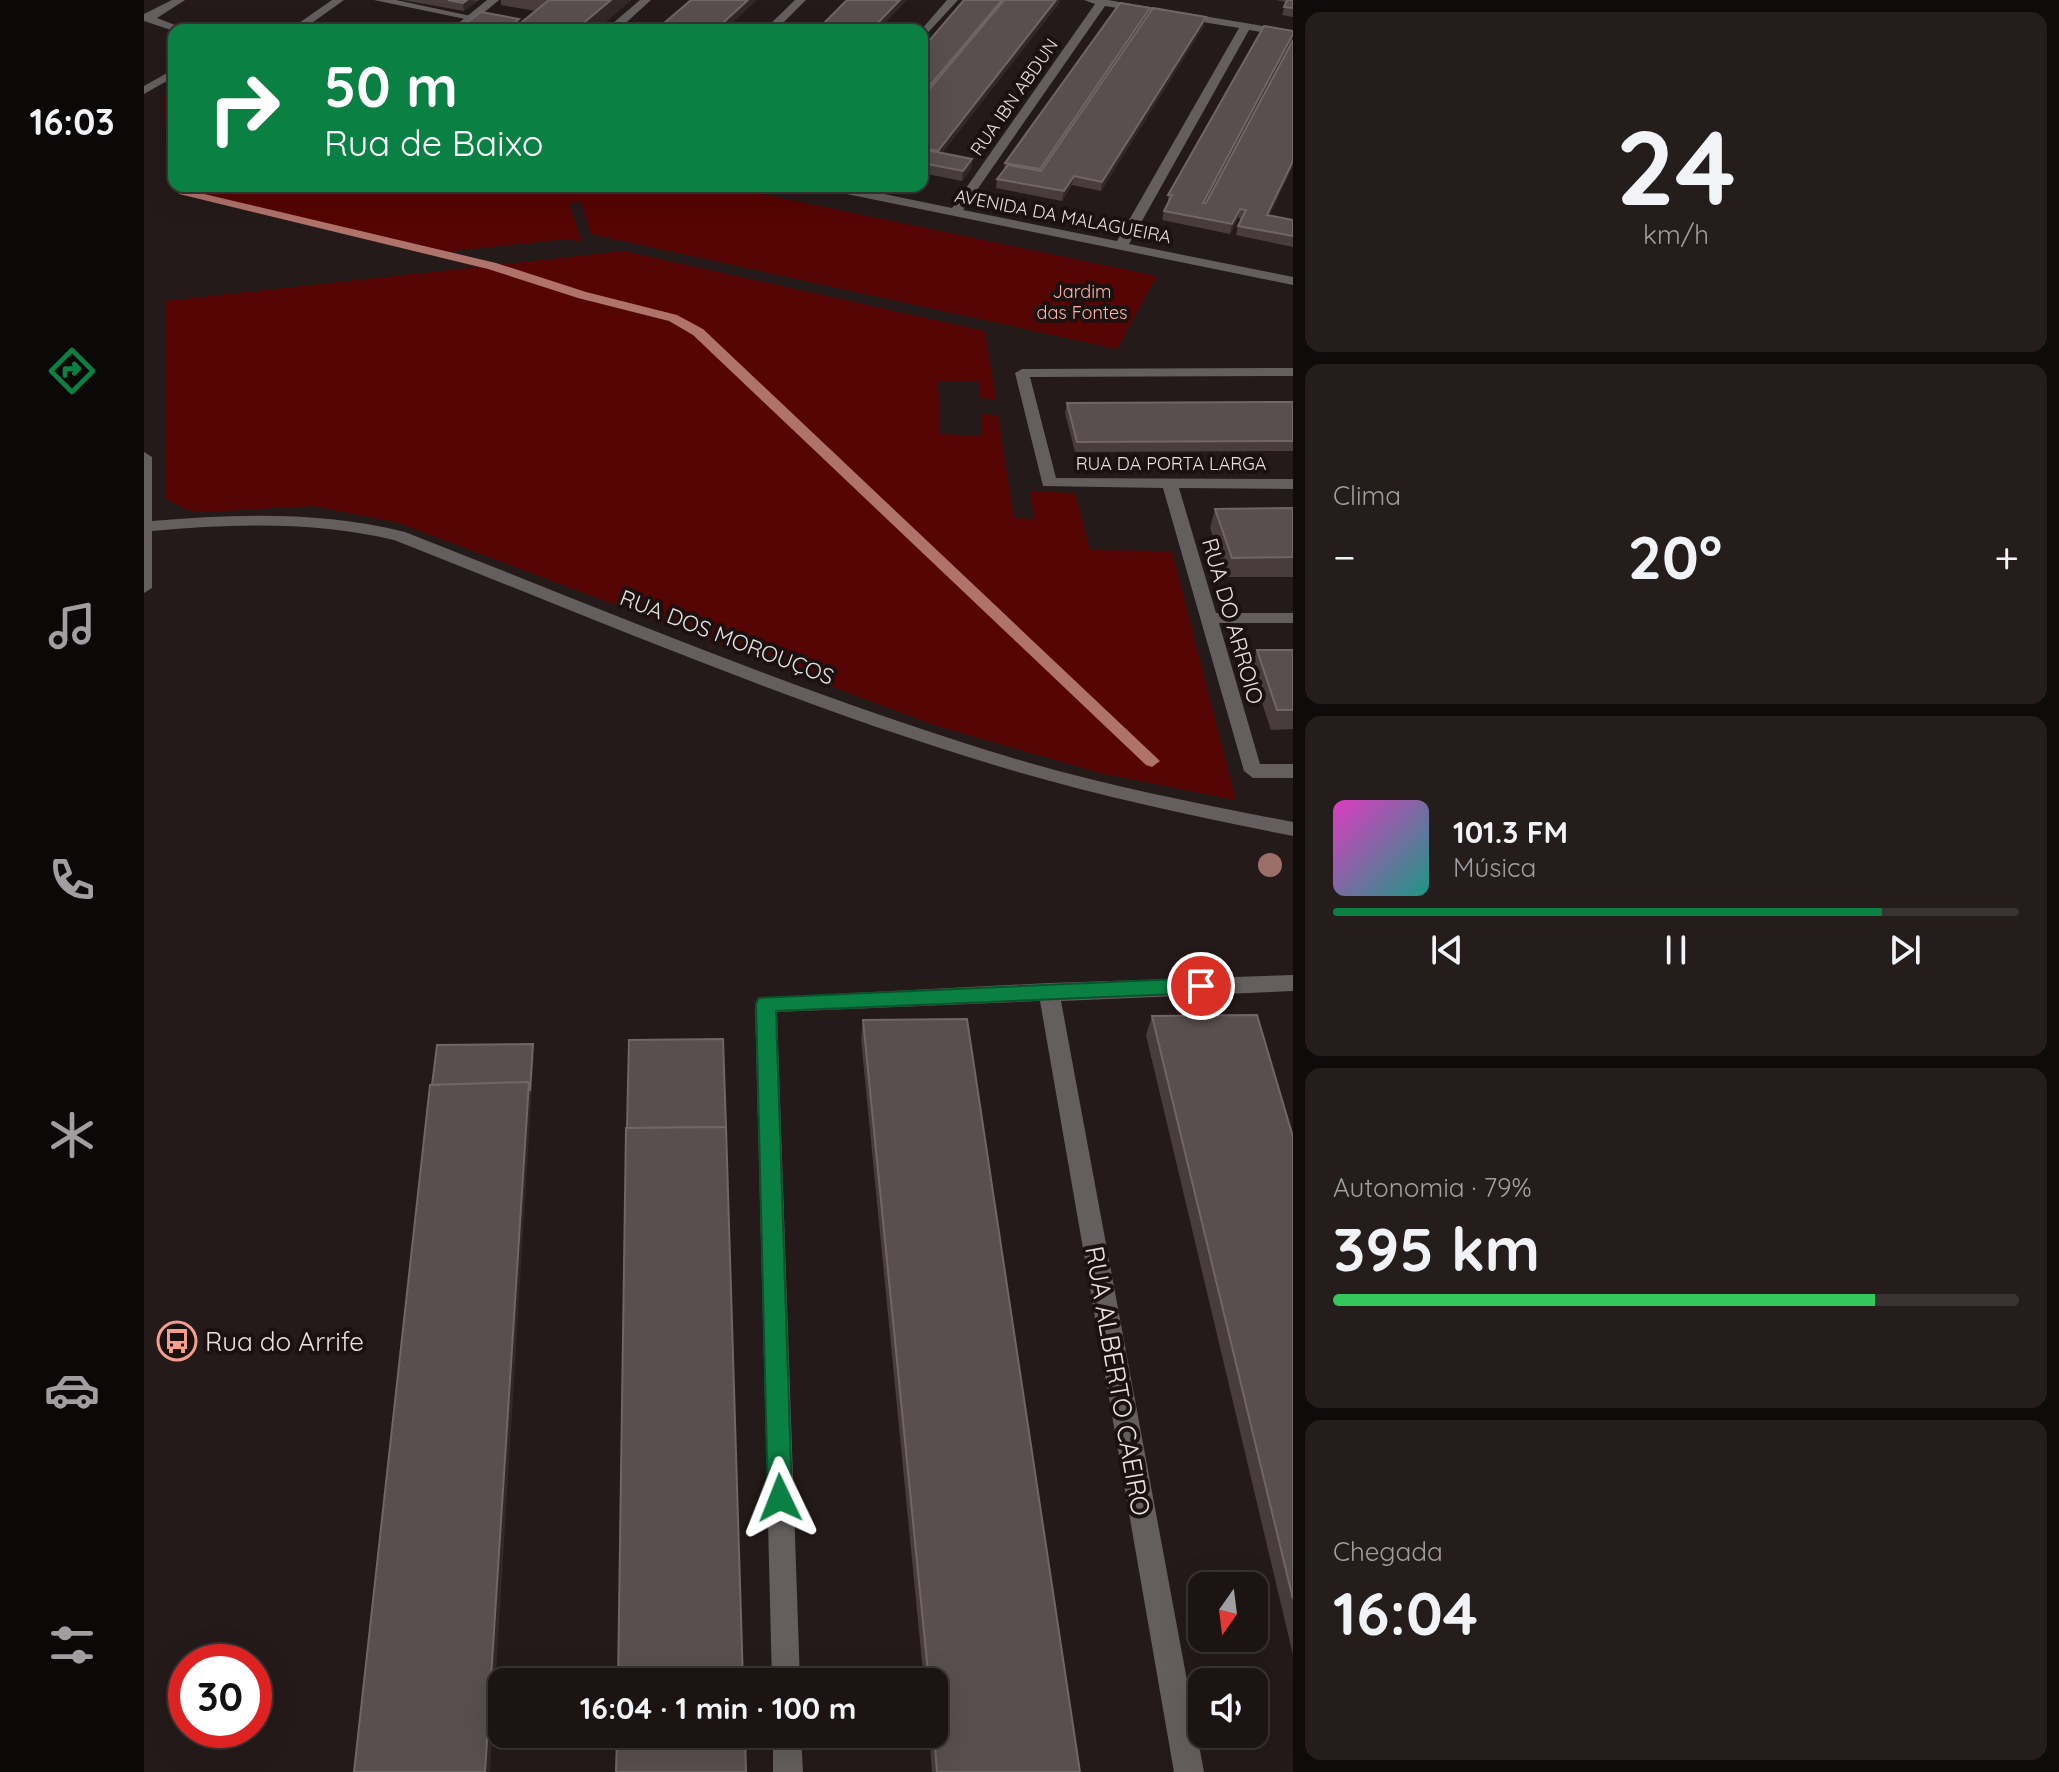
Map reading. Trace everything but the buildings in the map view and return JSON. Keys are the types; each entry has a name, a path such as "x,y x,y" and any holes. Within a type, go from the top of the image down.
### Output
{"street":[{"path":"146,18 180,0"},
{"path":"304,24 339,0"},
{"path":"379,0 507,24"},
{"path":"463,24 494,0"},
{"path":"618,24 646,0"},
{"path":"776,24 801,0"},
{"path":"928,29 953,0"},
{"path":"1096,1 1293,34"},
{"name":"RUA IBN ABDUN","path":"955,212 1096,1"},
{"path":"146,18 168,25"},
{"path":"1121,246 1246,26"},
{"path":"144,91 168,76"},
{"name":"AVENIDA DA MALAGUEIRA","path":"856,192 1293,281"},
{"name":"RUA DA PORTA LARGA","path":"1293,372 1022,373 1049,483 1293,484"},
{"path":"144,457 144,588"},
{"name":"RUA DO ARROIO","path":"1170,484 1253,771 1293,771"},
{"name":"RUA DOS MOROUÇOS","path":"144,527 290,518 370,528 411,540 669,643 976,753 1068,780 1293,829"},
{"path":"1211,618 1293,618"},
{"path":"786,1668 766,1004 1293,983"},
{"name":"RUA ALBERTO CAEIRO","path":"1049,991 1189,1772"},
{"path":"787,1748 788,1772"}],"green space":[{"name":"Jardim das Fontes","path":"168,91 168,172 163,96"},
{"name":"Jardim das Fontes","path":"189,192 752,192 1157,276 1117,349 591,234 581,202 569,203 582,242 568,239 435,253"},
{"path":"624,251 985,331 996,399 980,398 979,382 938,381 940,434 982,436 981,414 998,415 1014,518 1034,519 1030,491 1075,493 1090,550 1172,551 1236,800 1100,773 934,725 396,522 313,506 205,512 187,510 165,498 165,301"}],"waterway":[{"path":"183,192 492,266 582,295 673,318 698,332 1152,761"}],"place":[{"name":"Rua do Arrife","path":"177,1341"}],"route":[{"path":"780,1498 766,1004 1201,986"}]}
